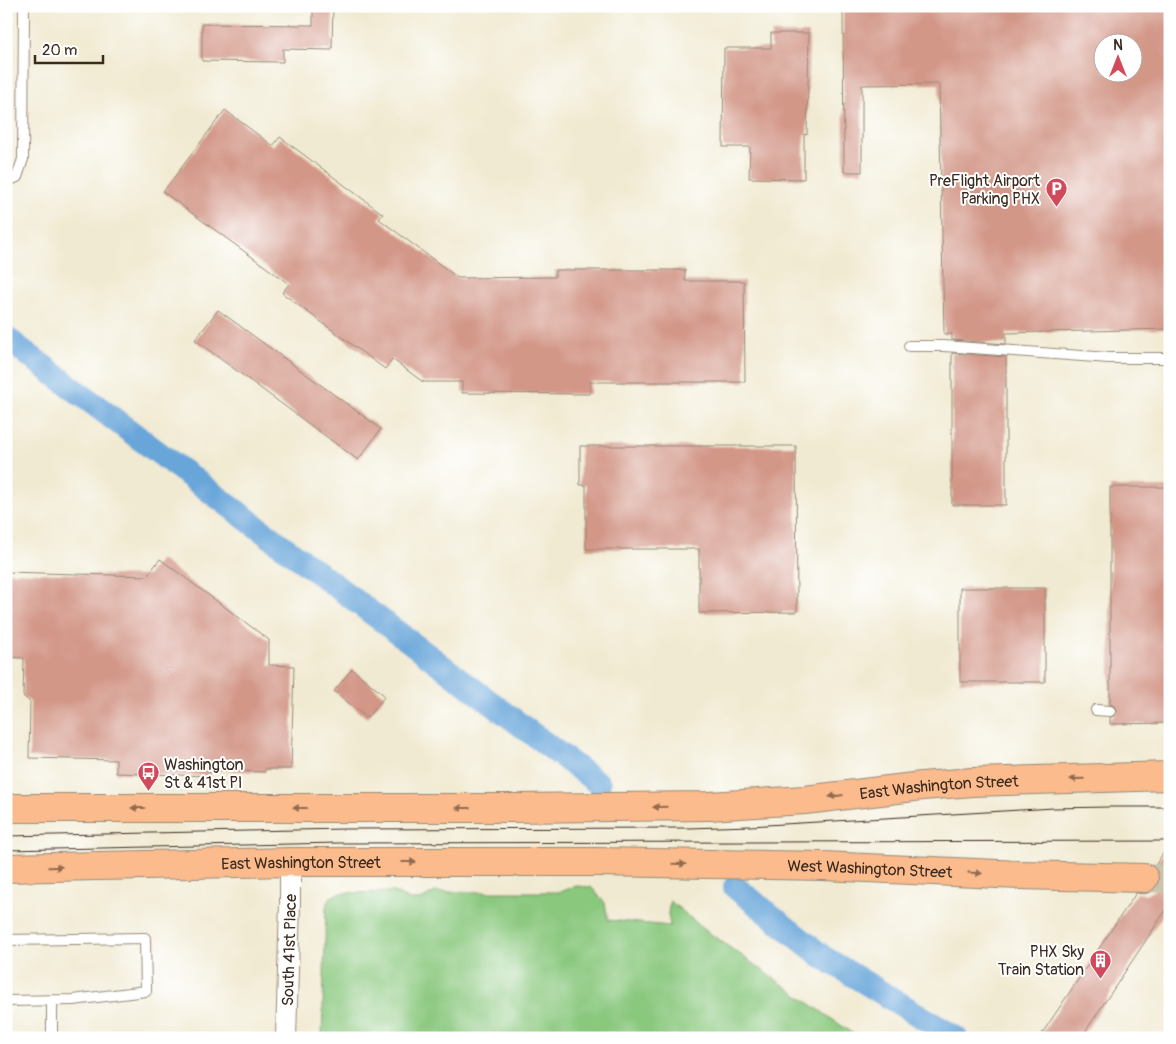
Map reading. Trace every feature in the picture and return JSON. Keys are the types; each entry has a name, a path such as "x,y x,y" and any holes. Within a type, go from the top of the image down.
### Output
{"main road":[{"name":"East Washington Street","path":"6,808 553,808 708,806 805,800 972,782 1170,776"},
{"name":"East Washington Street","path":"6,868 290,862 595,862"},
{"name":"West Washington Street","path":"595,862 792,865 1020,875 1144,878"}],"street":[{"name":"South 41st Place","path":"286,1038 290,862"}],"lane":[{"path":"6,182 17,177 23,159 24,6"},
{"path":"910,346 944,346 1108,358 1170,358"},
{"path":"1096,710 1110,711"},
{"path":"6,940 145,938 146,991 73,1000 6,1001"},
{"path":"52,1001 52,1038"}],"green space":[{"path":"576,886 591,887 605,903 608,920 670,926 668,914 670,901 705,930 859,1038 322,1038 326,908 329,899 333,896 341,893 394,892 409,900 421,900 435,892 560,892"}],"building":[{"path":"313,6 333,6 332,50 283,49 283,62 202,61 202,24 313,25"},
{"name":"PreFlight Airport Parking PHX","path":"843,6 1170,6 1170,329 1006,333 1006,344 952,340 952,334 944,334 939,84 862,85 862,172 844,172"},
{"path":"771,33 809,33 807,135 804,134 804,179 749,178 750,147 723,147 724,48 771,48"},
{"path":"225,110 273,146 280,137 383,214 379,219 458,278 555,277 555,270 685,270 685,281 744,281 745,382 590,382 590,394 462,393 462,382 423,382 392,359 385,369 282,293 289,284 163,192"},
{"path":"218,310 381,429 358,460 195,340"},
{"path":"952,353 1006,357 1006,505 952,505"},
{"path":"580,446 796,446 797,612 699,613 699,549 586,549 586,485 580,485"},
{"path":"1110,487 1170,487 1170,723 1110,724 1110,718 1117,711 1110,704"},
{"path":"160,559 269,640 269,665 294,666 291,769 265,769 265,772 210,770 210,776 116,773 116,760 29,758 30,702 23,696 24,658 6,657 6,572 147,576"},
{"path":"960,588 1045,588 1045,682 960,682"},
{"path":"352,669 385,696 367,718 334,691"},
{"name":"PHX Sky Train Station","path":"1170,843 1170,904 1081,1038 1039,1038 1136,893 1144,894 1151,892 1157,887 1160,878 1158,871 1154,867"}],"waterway":[{"path":"6,338 599,784"},
{"path":"735,887 823,957 956,1038"}],"tunnel":[{"path":"1144,878 1170,879"}],"tram line":[{"path":"6,836 344,829 689,828 1054,808 1170,807"},
{"path":"6,850 339,843 1170,841"}],"place":[{"name":"PreFlight Airport Parking PHX","path":"1056,208"},
{"name":"Washington St & 41st Pl","path":"148,792"},
{"name":"PHX Sky Train Station","path":"1100,979"}]}
